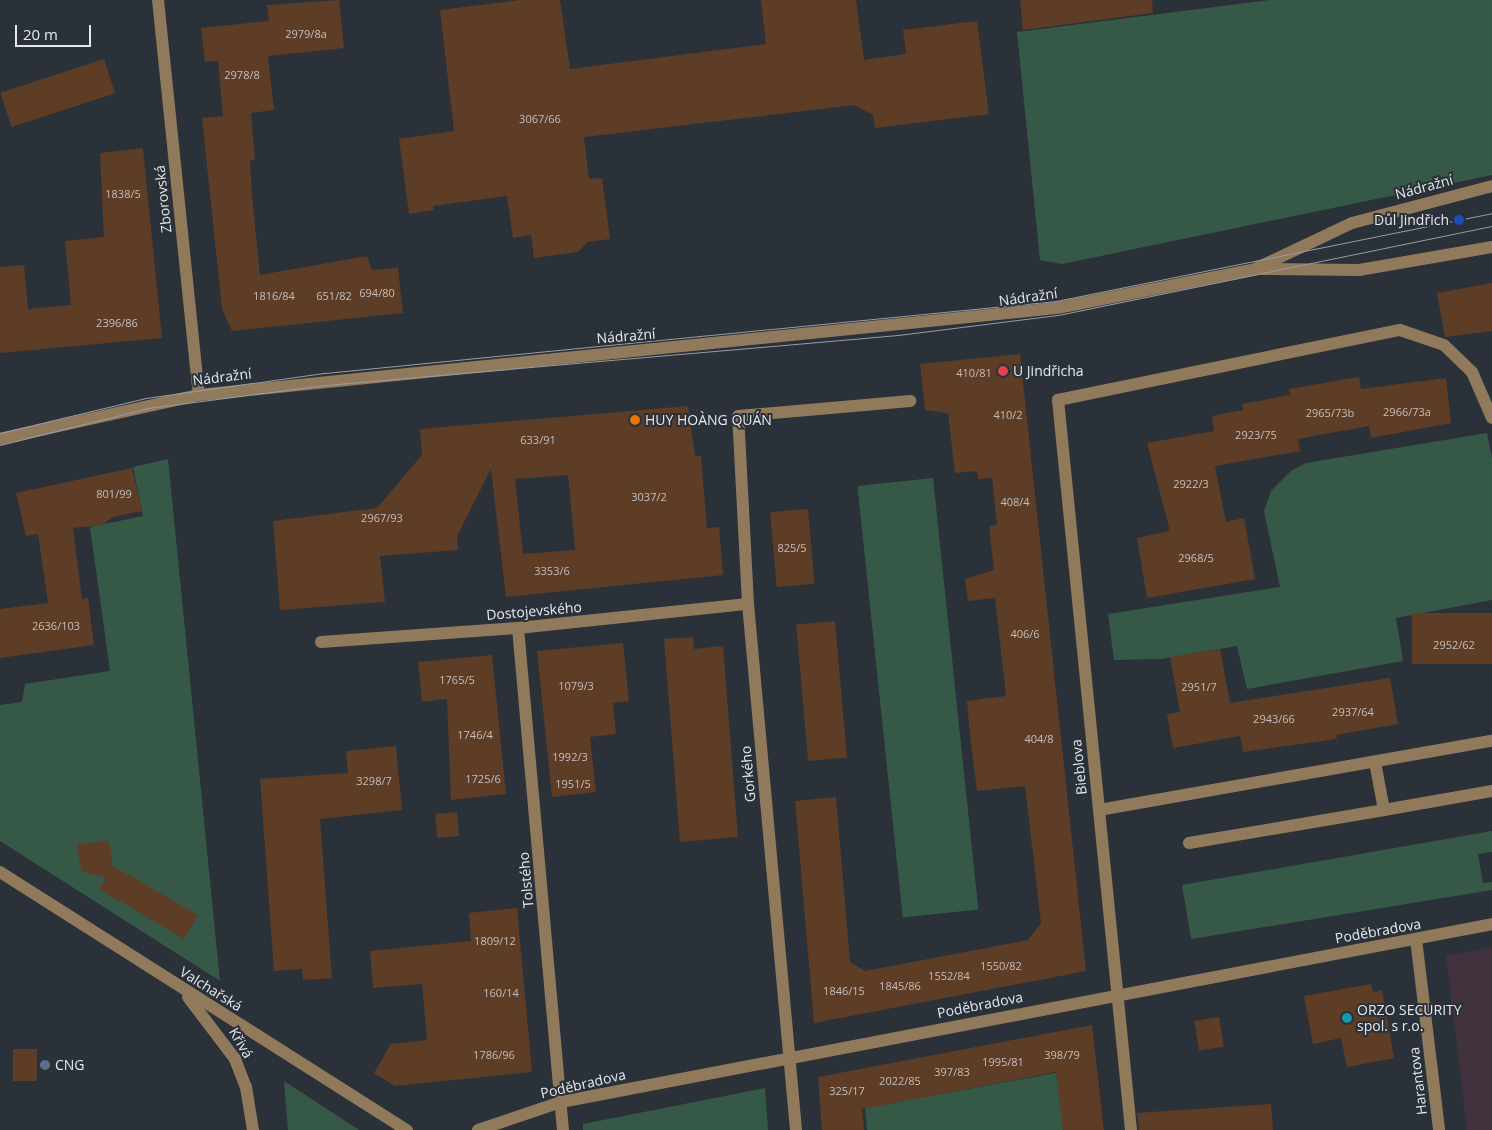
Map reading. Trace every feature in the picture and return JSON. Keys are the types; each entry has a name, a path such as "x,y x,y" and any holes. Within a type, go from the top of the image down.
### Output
{"street":[{"name":"Zborovská","path":"158,0 199,394"},
{"name":"Nádražní","path":"1255,269 1352,223 1492,186"},
{"name":"Nádražní","path":"0,439 199,394 1000,316 1255,269 1360,270 1492,247"},
{"name":"Bieblova","path":"1131,1130 1058,400 1400,330 1444,345 1472,372 1492,418"},
{"name":"Gorkého","path":"796,1130 748,604 738,416 910,401"},
{"name":"Dostojevského","path":"321,642 518,628 748,604"},
{"name":"Tolstého","path":"518,628 563,1130"},
{"path":"1099,810 1492,741"},
{"path":"1375,762 1384,810"},
{"path":"1189,843 1492,791"},
{"name":"Valchařská","path":"0,872 407,1130"},
{"name":"Poděbradova","path":"478,1130 561,1102 1117,994 1492,924"},
{"name":"Harantova","path":"1416,939 1438,1130"},
{"name":"Křivá","path":"176,984 213,1025 235,1059 246,1087 254,1130"}],"shaded area":[{"path":"1492,947 1492,1130 1467,1130 1446,956"}],"green space":[{"path":"1270,0 1492,0 1492,175 1062,264 1040,260 1017,32"},
{"path":"1487,433 1492,458 1492,600 1396,618 1403,661 1247,689 1237,646 1161,659 1114,660 1108,614 1280,587 1264,511 1271,491 1291,471 1306,463"},
{"path":"168,459 220,981 0,841 0,705 22,702 25,684 110,671 90,527 143,516 133,467"},
{"path":"933,478 978,910 903,918 857,486"},
{"path":"1492,831 1492,852 1478,854 1483,883 1492,882 1492,890 1191,939 1182,885"},
{"path":"1055,1073 1059,1078 1065,1130 867,1130 865,1108"},
{"path":"284,1081 359,1130 288,1130"},
{"path":"765,1088 768,1130 583,1130 583,1124"}],"building":[{"path":"339,0 344,48 268,56 274,110 251,113 255,160 250,160 260,275 367,256 372,270 398,268 403,313 232,331 222,309 202,118 223,116 218,61 205,62 201,28 269,21 267,5"},
{"path":"520,0 560,0 570,69 766,44 761,0 856,0 864,60 906,54 903,30 977,21 989,114 875,128 873,115 854,105 584,137 589,179 602,178 610,239 587,242 578,252 534,258 531,235 513,238 507,196 433,206 434,210 409,214 399,139 454,131 440,10"},
{"path":"1020,0 1152,0 1153,13 1023,30"},
{"path":"104,59 115,93 11,127 0,93"},
{"path":"143,148 162,338 0,353 0,267 24,265 28,309 71,305 65,241 104,237 100,153"},
{"path":"1492,283 1492,331 1445,337 1437,293"},
{"path":"1020,354 1086,971 814,1023 795,801 836,797 850,962 865,971 1028,940 1041,923 1025,786 977,791 970,735 967,701 1006,696 995,598 968,601 965,579 994,570 989,526 997,525 992,478 978,479 977,471 955,473 948,413 925,410 920,364"},
{"path":"1359,377 1361,389 1446,378 1451,423 1371,438 1369,426 1336,432 1298,439 1300,451 1215,466 1226,522 1244,518 1255,579 1147,598 1137,538 1170,531 1147,443 1214,431 1212,416 1243,410 1242,404 1290,395 1289,389"},
{"path":"688,406 695,456 701,456 707,528 719,527 723,575 506,597 491,469 457,536 458,550 380,556 385,602 280,610 273,521 377,508 422,455 420,429","holes":["568,475 575,550 523,554 515,479"]},
{"path":"132,468 142,511 113,517 102,525 73,528 82,599 88,598 94,645 0,658 0,609 48,603 38,534 26,536 16,493"},
{"path":"808,509 815,584 777,587 770,512"},
{"path":"1412,613 1492,613 1492,664 1412,664"},
{"path":"835,621 847,757 808,761 796,624"},
{"path":"693,637 694,649 723,646 738,837 680,842 664,639"},
{"path":"623,643 629,701 613,703 616,734 590,737 596,792 552,797 537,651"},
{"path":"1220,649 1230,703 1390,678 1398,724 1336,735 1337,739 1243,752 1240,736 1173,748 1167,714 1180,712 1170,657"},
{"path":"492,655 506,794 451,800 447,699 422,702 418,662"},
{"path":"396,746 402,810 320,819 332,978 303,980 302,969 274,971 260,779 348,773 346,751"},
{"path":"457,812 459,836 437,838 435,814"},
{"path":"109,841 113,866 198,915 184,939 99,889 106,878 81,871 77,844"},
{"path":"517,908 532,1072 395,1086 374,1073 391,1044 427,1040 422,984 373,988 370,951 471,941 469,913"},
{"name":"ORZO SECURITY spol. s r.o.","path":"1371,984 1373,992 1382,990 1394,1058 1347,1067 1341,1038 1313,1044 1304,996"},
{"path":"1219,1017 1224,1047 1199,1051 1194,1021"},
{"path":"1092,1025 1104,1130 1063,1130 1056,1072 862,1109 864,1130 822,1130 818,1077"},
{"path":"13,1049 37,1049 37,1081 13,1081"},
{"path":"1271,1104 1273,1130 1139,1130 1137,1113"}],"tram line":[{"path":"0,433 146,398 325,373 1056,301 1492,213"},
{"path":"0,445 148,408 326,385 898,335 1058,315 1492,226"}],"place":[{"name":"Důl Jindřich","path":"1459,220"},
{"name":"U Jindřicha","path":"1003,371"},
{"name":"HUY HOÀNG QUÁN","path":"635,420"},
{"name":"ORZO SECURITY spol. s r.o.","path":"1347,1018"},
{"name":"CNG","path":"45,1065"}]}
